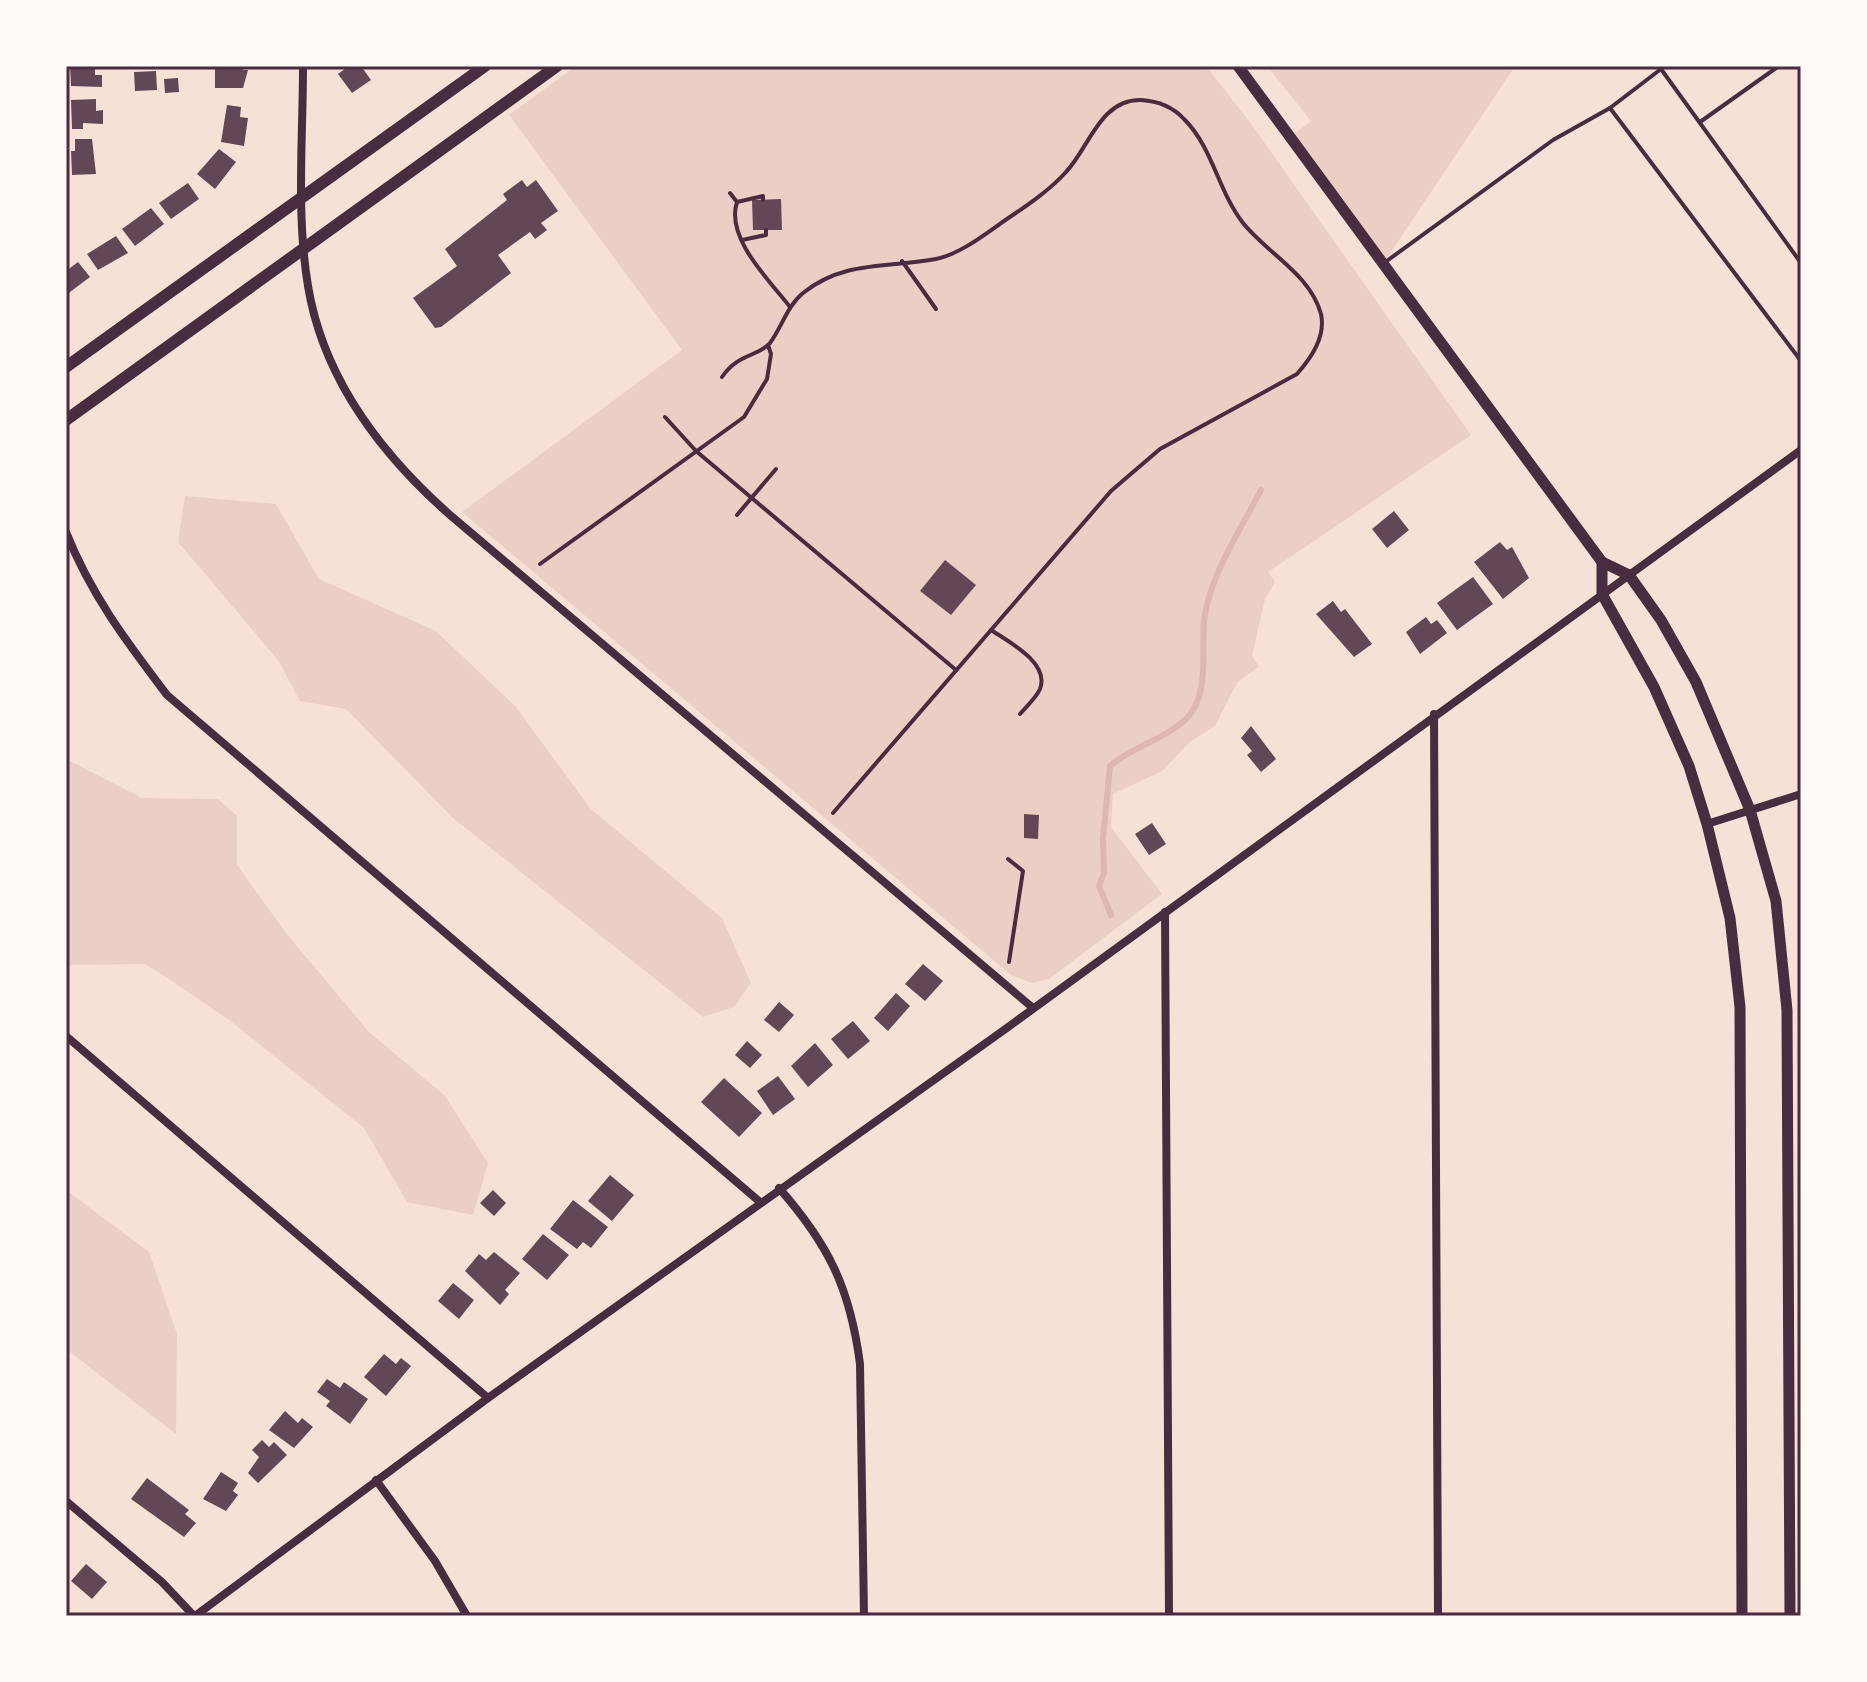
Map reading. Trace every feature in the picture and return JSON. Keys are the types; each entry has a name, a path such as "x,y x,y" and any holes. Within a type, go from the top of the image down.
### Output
{"main road":[{"path":"66,367 485,66"},
{"path":"66,420 557,66"}],"street":[{"path":"303,66 304,249 310,294 330,359 370,431 398,465 450,515 1033,1008"},
{"path":"1238,66 1602,562 1629,575 1661,620 1696,682 1750,810 1776,901 1787,1010 1790,1616"},
{"path":"66,1501 162,1582 194,1616 488,1398 1033,1008 1801,450"},
{"path":"66,532 84,577 117,629 167,695 760,1202"},
{"path":"1602,562 1602,594 1654,687 1689,766 1730,918 1740,1007 1742,1616"},
{"path":"1434,714 1438,1616"},
{"path":"1707,824 1801,794"},
{"path":"1165,912 1169,1616"},
{"path":"66,1036 488,1398"},
{"path":"779,1188 813,1228 831,1256 855,1323 860,1364 864,1616"},
{"path":"376,1480 440,1570 467,1616"}],"lane":[{"path":"1700,122 1779,66"},
{"path":"1383,264 1553,140 1610,108 1663,68 1801,263"},
{"path":"1610,108 1801,361"}],"path":[{"path":"722,377 740,357 768,345 802,293 829,276 863,266 939,258 1004,221 1065,174 1103,117 1114,108 1133,100 1150,101 1172,109 1197,134 1221,188 1242,222 1297,274 1322,317 1319,340 1310,359 1297,374 1278,387 1194,428 1136,468 1081,522 833,813"},
{"path":"730,193 737,202 735,221 742,240 790,307"},
{"path":"737,202 763,196 763,200"},
{"path":"742,240 766,235 766,230"},
{"path":"902,261 936,309"},
{"path":"540,564 753,408 767,379 771,354 768,345"},
{"path":"665,417 696,451 956,670"},
{"path":"737,515 776,469"},
{"path":"991,630 1035,664 1041,673 1039,691 1020,714"},
{"path":"1008,859 1023,871 1009,962"}],"shaded area":[{"path":"576,66 1206,66 1252,125 1471,435 1268,572 1275,582 1265,599 1252,656 1259,666 1237,683 1215,726 1190,742 1162,771 1113,794 1111,827 1162,894 1049,979 1032,983 1011,975 462,512 682,350 509,115"},
{"path":"1267,66 1515,66 1383,264 1290,137 1311,121"},
{"path":"185,496 276,504 319,579 436,631 515,706 590,808 722,918 751,983 734,1007 703,1017 453,818 346,709 300,701 278,660 178,542"},
{"path":"66,759 142,798 218,799 237,816 237,865 286,933 369,1032 445,1096 488,1163 473,1215 407,1202 364,1128 229,1020 145,964 66,965"},
{"path":"66,1190 149,1252 177,1334 176,1434 66,1349"}],"building":[{"path":"70,66 95,66 95,75 102,75 102,87 71,86"},
{"path":"215,66 243,66 243,70 248,70 243,88 215,88"},
{"path":"349,66 361,66 371,80 352,93 338,74"},
{"path":"156,71 157,90 135,91 134,72"},
{"path":"178,78 179,92 165,93 164,79"},
{"path":"96,99 96,111 103,110 103,124 83,123 83,129 72,129 71,100"},
{"path":"227,105 241,107 240,117 248,118 244,146 221,142"},
{"path":"75,139 92,139 96,174 72,175 71,151 75,151"},
{"path":"219,149 236,162 215,189 197,174"},
{"path":"522,180 527,187 536,180 558,211 541,223 547,230 535,239 530,232 498,255 511,273 441,327 435,328 413,298 457,266 445,249 507,200 503,194"},
{"path":"188,183 199,199 171,219 159,203"},
{"path":"781,199 782,230 753,230 752,200"},
{"path":"151,208 164,224 135,246 122,229"},
{"path":"116,236 128,253 98,270 87,254"},
{"path":"78,262 90,277 66,295 66,271"},
{"path":"1394,511 1409,530 1387,548 1372,529"},
{"path":"1500,542 1507,550 1512,547 1529,578 1503,599 1474,562"},
{"path":"945,560 976,585 951,615 920,591"},
{"path":"1473,577 1493,604 1457,630 1437,603"},
{"path":"1333,601 1341,612 1345,609 1372,644 1354,657 1316,614"},
{"path":"1426,617 1431,624 1437,620 1447,633 1420,654 1406,632"},
{"path":"1251,726 1276,759 1261,772 1247,755 1252,751 1241,738"},
{"path":"1024,814 1039,815 1038,839 1024,838"},
{"path":"1152,823 1166,844 1149,855 1135,834"},
{"path":"923,964 943,981 925,1001 905,984"},
{"path":"896,993 910,1006 888,1031 874,1018"},
{"path":"779,1002 794,1015 779,1032 764,1020"},
{"path":"853,1021 870,1041 848,1059 831,1039"},
{"path":"747,1041 762,1055 750,1068 735,1055"},
{"path":"815,1043 833,1065 808,1087 791,1066"},
{"path":"778,1076 795,1099 773,1115 757,1091"},
{"path":"724,1078 762,1113 739,1137 701,1102"},
{"path":"610,1175 634,1195 612,1221 588,1201"},
{"path":"493,1190 506,1203 494,1216 480,1203"},
{"path":"573,1200 608,1227 591,1248 583,1242 577,1249 550,1229"},
{"path":"543,1234 569,1255 547,1280 522,1259"},
{"path":"494,1252 520,1273 505,1290 509,1294 500,1305 465,1271 479,1254 486,1260"},
{"path":"453,1283 474,1300 459,1319 438,1301"},
{"path":"384,1354 396,1364 401,1358 411,1366 386,1396 364,1377"},
{"path":"327,1379 340,1388 344,1382 368,1399 350,1424 326,1406 330,1401 317,1392"},
{"path":"285,1411 298,1423 302,1418 313,1427 294,1448 269,1430"},
{"path":"262,1440 269,1447 274,1442 287,1455 258,1483 248,1473 259,1457 252,1450"},
{"path":"221,1472 238,1483 233,1491 238,1495 226,1511 203,1499"},
{"path":"147,1478 189,1510 185,1514 196,1523 184,1537 131,1499"},
{"path":"86,1564 107,1582 92,1599 71,1581"}],"waterway":[{"path":"1111,915 1099,886 1104,873 1103,838 1110,766 1176,728 1193,710 1202,684 1205,614 1209,598 1228,550 1261,490"}]}
